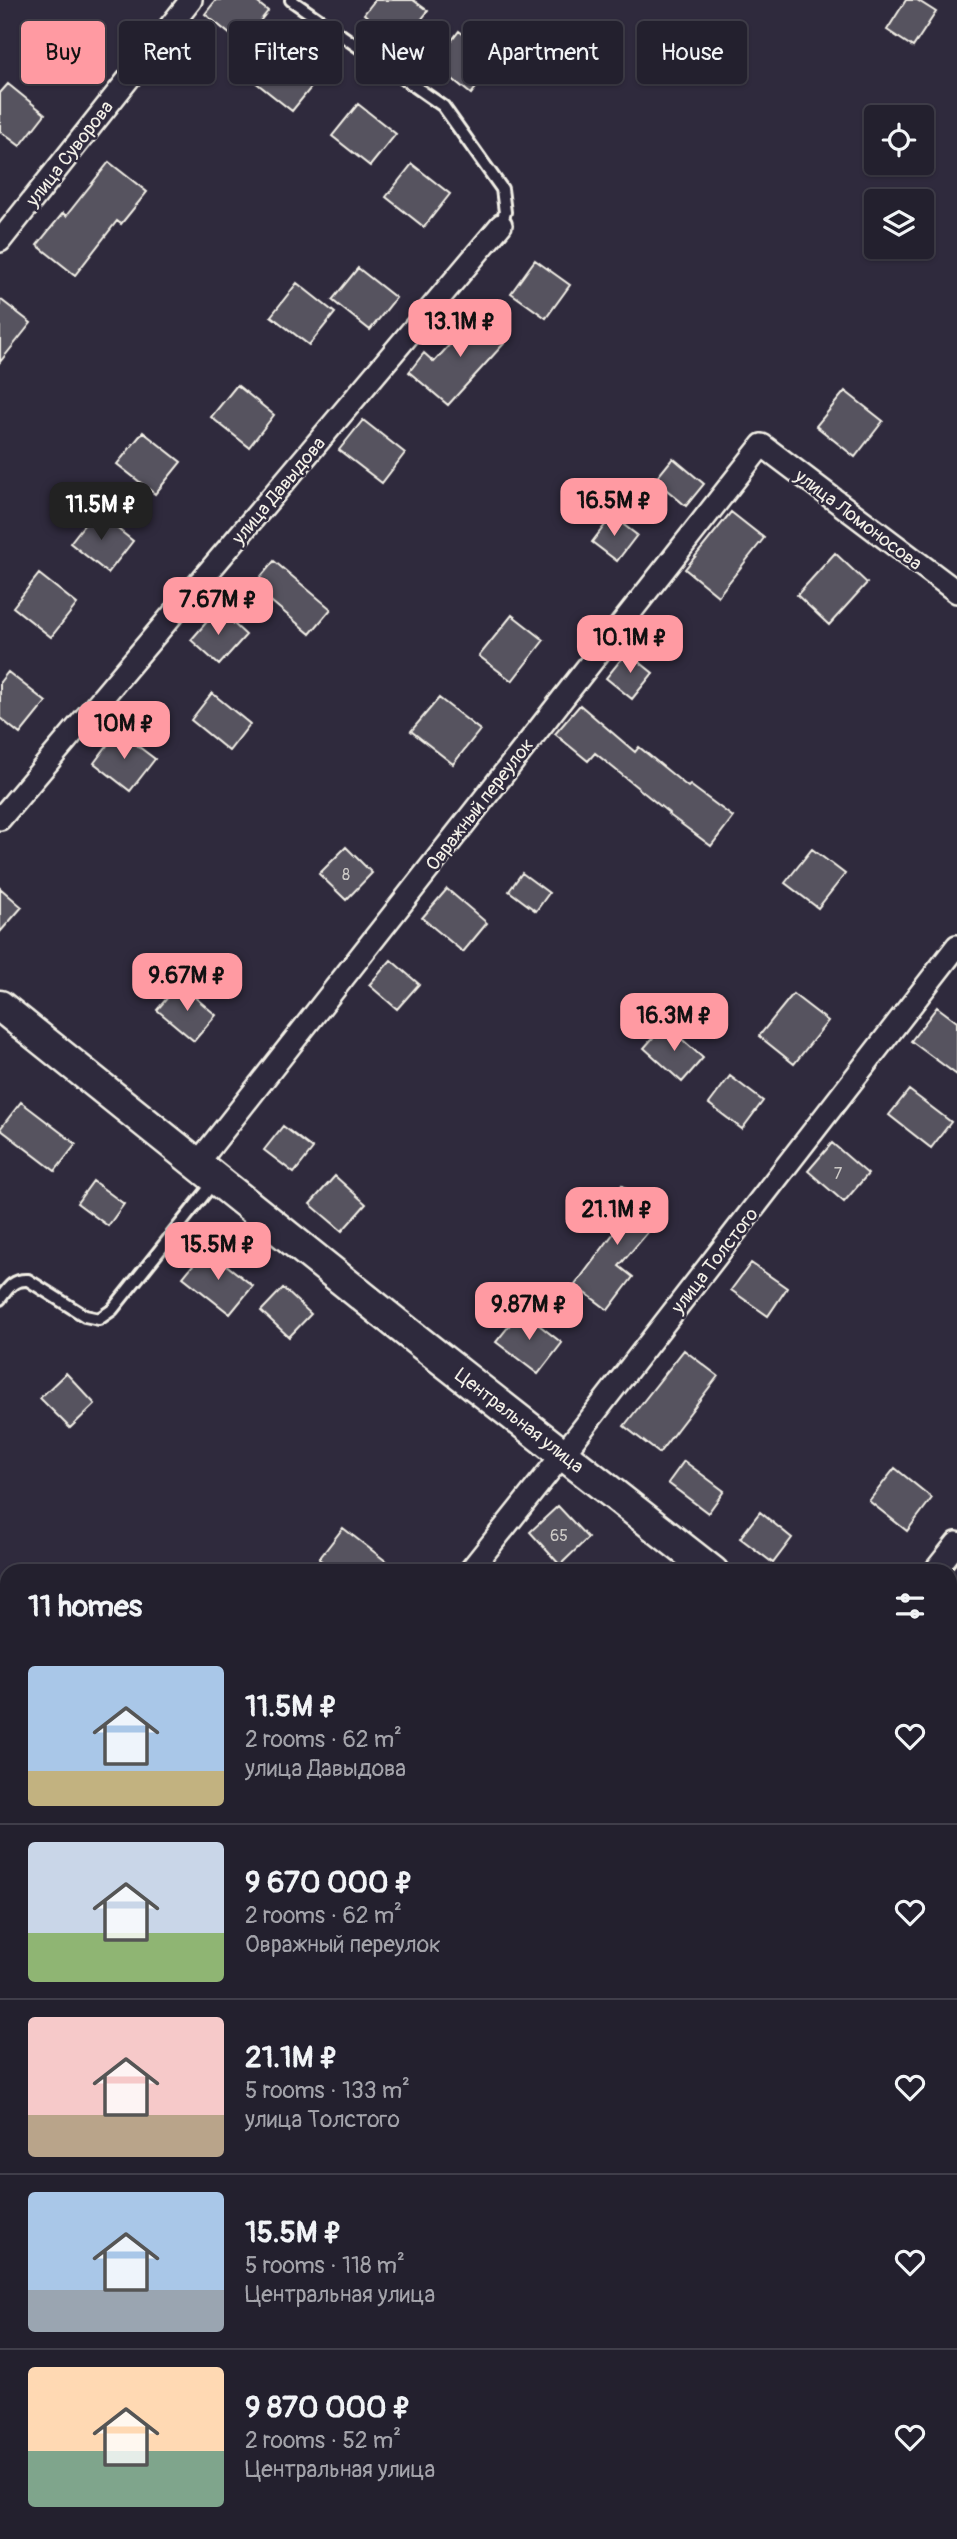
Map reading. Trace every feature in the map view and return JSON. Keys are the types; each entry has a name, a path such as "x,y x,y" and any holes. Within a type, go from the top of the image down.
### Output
{"street":[{"name":"улица Суворова","path":"0,240 191,0"},
{"name":"улица Давыдова","path":"0,819 501,225"},
{"name":"улица Ломоносова","path":"762,445 957,592"},
{"name":"Овражный переулок","path":"206,1172 762,445"},
{"name":"улица Толстого","path":"475,1564 564,1454 957,946"},
{"name":"Центральная улица","path":"0,1006 703,1564"},
{"path":"941,1564 957,1544"}],"lane":[{"path":"291,0 443,106 502,188 505,212 501,225"},
{"name":"Овражный переулок","path":"0,1299 10,1286 19,1280 28,1280 85,1316 99,1319 112,1310 206,1172"}],"building":[{"path":"216,0 254,0 268,11 260,21 229,21 229,33 205,14"},
{"path":"375,0 413,0 428,11 420,21 373,21 364,14"},
{"path":"906,0 917,0 936,12 913,47 887,30"},
{"path":"459,31 463,34 463,84 479,84 471,94 449,76 449,44"},
{"path":"8,84 45,114 20,146 0,131 0,93"},
{"path":"258,84 314,84 292,111"},
{"path":"358,104 396,134 370,166 332,136"},
{"path":"109,162 147,192 121,224 117,221 75,275 37,245 63,213 66,216"},
{"path":"412,164 450,194 424,227 386,197"},
{"path":"535,260 570,285 546,318 511,293"},
{"path":"358,268 396,298 370,330 332,300"},
{"path":"297,283 335,313 309,345 271,316"},
{"path":"0,299 31,323 0,362"},
{"path":"479,312 509,338 448,405 409,372 424,353 434,362"},
{"path":"237,385 274,415 249,447 211,417"},
{"path":"845,391 883,421 855,457 816,426"},
{"path":"363,420 405,453 382,483 339,450"},
{"path":"143,432 181,462 155,494 117,464"},
{"path":"673,458 704,484 686,506 655,480"},
{"path":"95,511 133,541 108,573 70,543"},
{"path":"731,512 764,538 718,596 685,569"},
{"path":"612,516 637,535 617,561 592,542"},
{"path":"835,553 867,583 829,625 797,595"},
{"path":"274,561 331,609 310,634 253,586"},
{"path":"39,574 77,604 51,637 13,607"},
{"path":"218,609 246,635 219,665 191,640"},
{"path":"512,615 544,640 512,681 479,656"},
{"path":"627,652 653,673 632,699 606,678"},
{"path":"8,672 46,702 20,734 0,718 0,682"},
{"path":"212,693 250,724 229,751 191,720"},
{"path":"439,698 480,730 453,764 411,731"},
{"path":"580,705 635,752 639,747 688,787 690,785 733,817 711,846 595,753 588,761 555,734"},
{"path":"118,731 155,759 130,791 94,763"},
{"path":"346,847 372,873 346,900 319,874"},
{"path":"812,849 845,874 818,908 785,883"},
{"path":"522,873 549,893 536,911 509,891"},
{"path":"0,888 22,907 0,932"},
{"path":"447,889 487,923 463,952 422,918"},
{"path":"391,960 419,984 397,1009 369,985"},
{"path":"179,984 216,1015 194,1041 157,1010"},
{"path":"793,994 828,1021 794,1064 759,1036"},
{"path":"937,1007 957,1022 957,1075 911,1041"},
{"path":"665,1024 703,1058 682,1082 644,1048"},
{"path":"730,1076 763,1101 742,1129 709,1104"},
{"path":"909,1090 951,1122 931,1148 889,1115"},
{"path":"21,1102 76,1144 55,1171 0,1129"},
{"path":"283,1126 313,1149 294,1173 264,1150"},
{"path":"832,1143 868,1174 844,1202 808,1171"},
{"path":"335,1176 366,1204 342,1231 310,1204"},
{"path":"93,1181 124,1204 108,1226 77,1203"},
{"path":"622,1185 660,1218 619,1266 633,1277 608,1310 575,1285 616,1230 597,1215"},
{"path":"206,1249 253,1286 230,1314 183,1277"},
{"path":"751,1263 787,1288 768,1316 731,1290"},
{"path":"283,1288 311,1314 289,1337 261,1311"},
{"path":"521,1311 562,1343 538,1374 496,1342"},
{"path":"684,1350 718,1376 659,1453 624,1426"},
{"path":"66,1373 95,1404 70,1428 40,1398"},
{"path":"684,1461 724,1491 708,1513 668,1483"},
{"path":"895,1468 932,1498 907,1531 869,1501"},
{"path":"558,1506 588,1538 559,1564 530,1532"},
{"path":"760,1512 792,1538 773,1563 740,1538"},
{"path":"343,1528 390,1564 325,1564 319,1559"}]}
